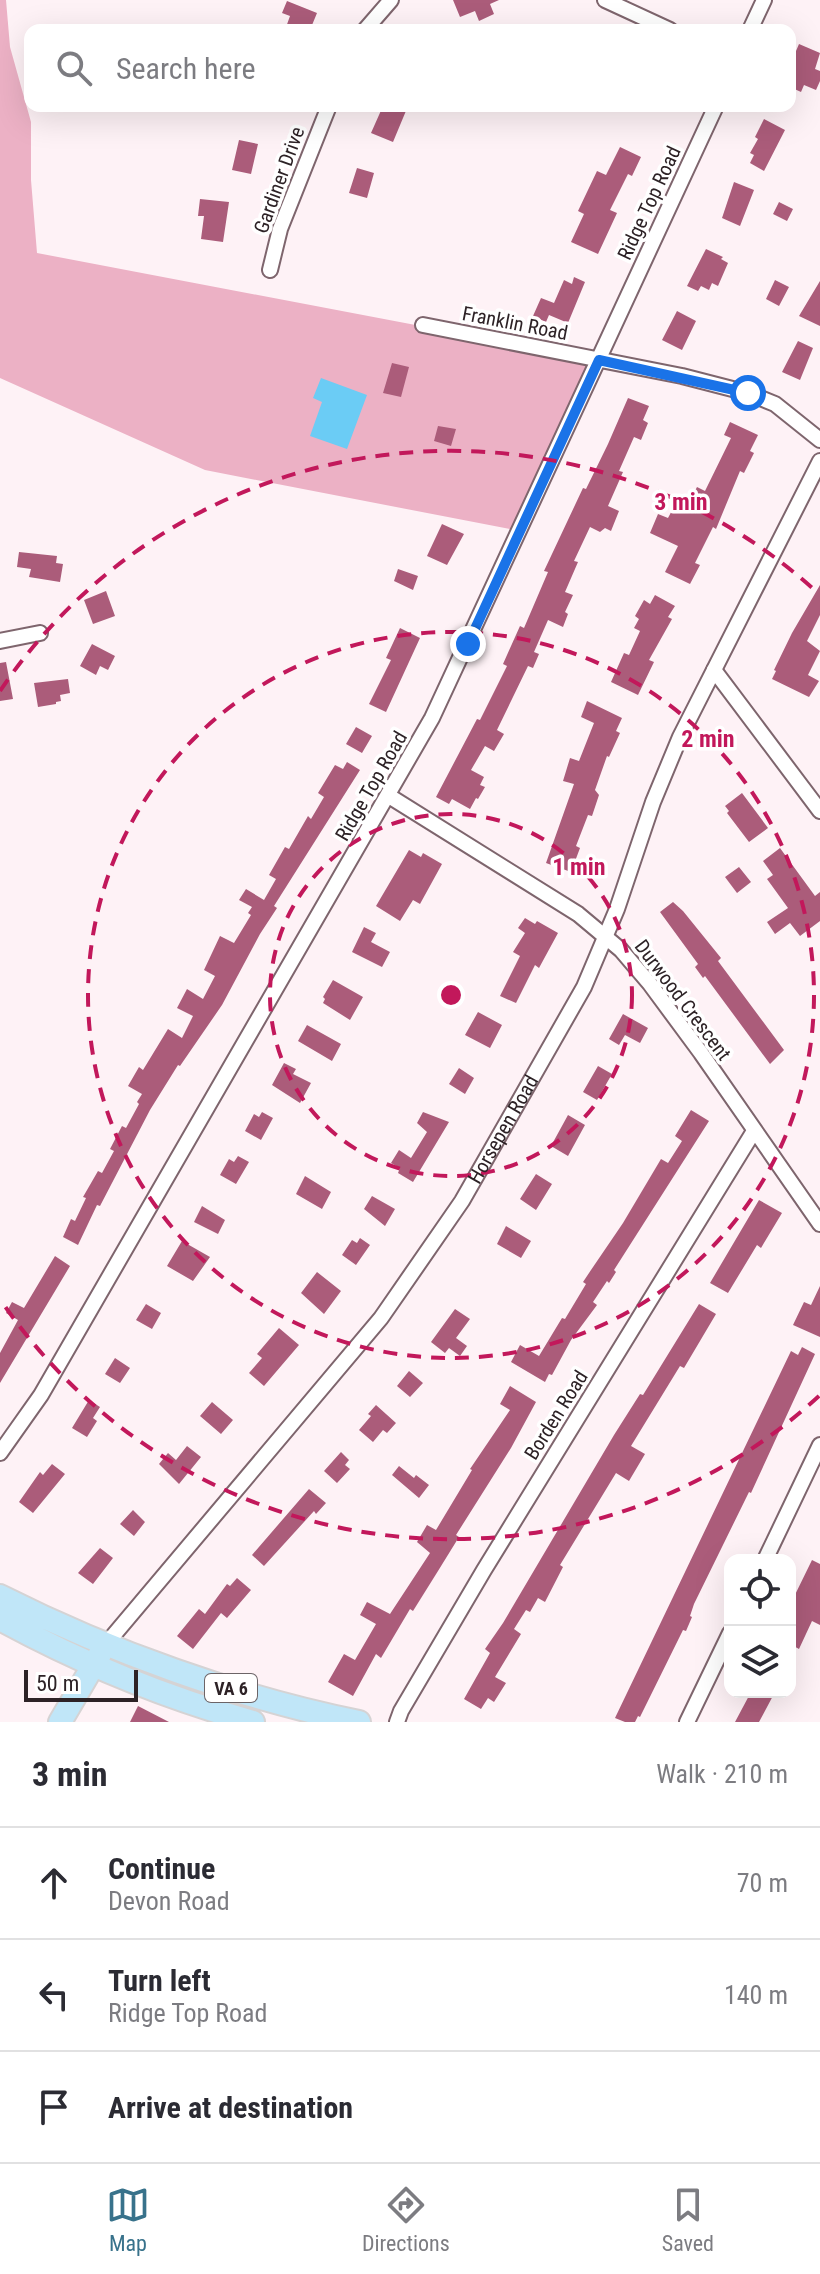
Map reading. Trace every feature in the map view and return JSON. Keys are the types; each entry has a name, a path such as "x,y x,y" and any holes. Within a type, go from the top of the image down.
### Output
{"main road":[{"name":"VA 6","path":"0,1596 107,1643 247,1693 359,1722"},
{"name":"VA 6","path":"0,1619 94,1664 177,1698 253,1722"},
{"name":"Horsepen Road","path":"60,1722 107,1643"}],"street":[{"path":"371,24 391,0"},
{"path":"605,0 657,24"},
{"path":"753,24 764,0"},
{"name":"Gardiner Drive","path":"270,270 280,229 327,112"},
{"name":"Ridge Top Road","path":"0,1453 41,1395 432,718 713,112"},
{"name":"Franklin Road","path":"423,325 748,393 775,404 820,440"},
{"name":"Horsepen Road","path":"107,1643 337,1372 422,1261 462,1201 584,987 680,737 820,461"},
{"path":"0,641 40,633"},
{"path":"714,670 820,811"},
{"name":"Durwood Crescent","path":"389,796 578,914 606,936 650,984 820,1224"},
{"name":"Borden Road","path":"397,1722 423,1672 492,1557 754,1131"},
{"path":"768,1554 820,1445"},
{"path":"687,1722 724,1645"}],"shaded area":[{"path":"0,0 6,0 10,47 24,97 24,112 28,112 31,122 31,180 37,253 599,360 520,531 205,470 0,378"}],"water":[{"path":"321,378 367,395 347,449 310,436 322,402 313,398"}],"building":[{"path":"453,0 499,0 490,4 494,14 479,21 475,11 460,17"},
{"path":"287,1 317,13 312,24 287,24 290,16 282,13"},
{"path":"799,44 820,53 815,69 820,71 816,90 804,85 801,92 796,90 796,51"},
{"path":"380,112 406,112 393,142 371,133"},
{"path":"764,119 785,130 764,171 750,163 754,155 750,153"},
{"path":"239,140 258,144 251,174 232,170"},
{"path":"620,147 641,157 632,176 628,174 610,210 617,213 598,254 571,242 584,214 578,211 597,171 606,175"},
{"path":"357,168 374,173 367,198 349,193"},
{"path":"734,182 754,190 740,226 722,218"},
{"path":"200,199 229,202 223,242 201,239 204,216 198,216"},
{"path":"779,202 793,209 787,221 773,214"},
{"path":"706,249 728,263 718,286 712,283 709,290 701,286 698,291 687,286"},
{"path":"574,277 585,282 568,323 549,315 546,322 533,316 541,298 554,303 564,280 572,284"},
{"path":"775,280 789,287 779,306 766,299"},
{"path":"820,281 820,326 799,316"},
{"path":"677,311 696,321 682,350 662,340"},
{"path":"798,341 813,348 800,380 782,372"},
{"path":"392,363 409,367 401,397 383,393"},
{"path":"628,398 649,406 643,420 648,423 641,440 634,437 619,471 623,472 608,506 619,511 611,531 605,528 600,532 590,527 574,561 578,562 565,592 573,595 565,612 568,614 563,627 548,620 534,652 539,654 533,668 528,666 497,730 504,734 494,751 485,746 471,770 484,777 480,785 485,787 478,799 470,809 452,799 449,804 436,797 507,666 503,664 520,626 524,628 548,572 544,571"},
{"path":"730,422 758,435 750,451 754,453 744,473 740,471 716,529 713,527 695,563 700,565 690,584 665,572 678,546 650,533 658,514 668,518 677,501 687,506 697,487 705,491 731,438 724,435"},
{"path":"438,426 456,429 451,446 434,441"},
{"path":"442,524 464,534 447,565 427,556"},
{"path":"19,552 57,556 56,563 63,564 60,582 29,577 31,569 17,567"},
{"path":"398,569 418,576 413,590 394,581"},
{"path":"820,585 820,615 807,641 820,651 808,675 819,681 809,697 772,679 792,633"},
{"path":"106,591 115,616 93,624 84,600"},
{"path":"655,595 675,606 668,617 672,619 649,660 654,662 638,695 611,682 624,653 629,655 640,631 634,628 639,619 635,616 644,600 650,604"},
{"path":"400,628 420,638 386,712 369,704 391,660 386,658"},
{"path":"92,644 115,656 108,670 100,666 96,675 80,666"},
{"path":"6,662 13,699 0,701 0,663"},
{"path":"68,679 70,693 60,695 61,701 56,704 38,707 34,683"},
{"path":"587,701 622,718 616,731 620,733 607,756 595,790 599,795 592,816 588,815 576,846 580,848 571,872 546,863 574,784 563,781 570,758 579,761 594,723 581,717"},
{"path":"356,727 372,736 362,753 346,744"},
{"path":"347,762 360,770 274,906 277,908 222,1005 150,1110 78,1245 63,1237 71,1219 75,1221 86,1198 83,1197 98,1171 102,1173 114,1151 110,1149 122,1126 126,1128 139,1104 137,1102 142,1094 128,1086 139,1067 143,1070 168,1029 182,1038 193,1016 177,1008 187,989 203,999 215,976 204,970 220,936 234,943 251,915 248,913 252,907 239,900 246,889 264,900 276,879 269,875 285,847 289,849 308,816 311,819 324,797 318,793 335,765 343,769"},
{"path":"742,793 768,828 749,842 725,806"},
{"path":"780,848 815,896 820,892 820,921 800,936 790,923 775,934 767,922 788,908 767,879 773,875 763,861"},
{"path":"409,850 421,857 423,853 442,864 420,904 413,900 400,921 376,906"},
{"path":"739,867 751,882 737,893 725,877"},
{"path":"673,902 721,958 718,961 784,1050 770,1064 705,976 703,978 695,967 698,964 660,912"},
{"path":"525,918 558,933 539,968 535,965 516,1003 500,996 520,956 513,952 525,933 518,928"},
{"path":"364,927 376,933 371,942 390,952 382,967 352,952"},
{"path":"333,980 363,997 350,1020 323,1003"},
{"path":"478,1012 502,1025 490,1048 465,1035"},
{"path":"623,1014 648,1028 640,1043 625,1035 619,1045 609,1039"},
{"path":"307,1025 341,1044 332,1061 298,1041"},
{"path":"284,1063 296,1069 293,1074 311,1083 300,1103 272,1085"},
{"path":"598,1066 612,1074 597,1100 583,1092"},
{"path":"459,1068 474,1078 465,1094 449,1084"},
{"path":"691,1110 709,1121 614,1270 616,1272 609,1283 607,1281 593,1302 597,1305 571,1340 552,1375 549,1374 545,1382 511,1362 520,1345 539,1356 562,1318 565,1319 586,1284 583,1282 661,1159 668,1163 682,1141 675,1136"},
{"path":"262,1112 273,1118 261,1140 245,1131 254,1114 259,1117"},
{"path":"423,1112 449,1122 413,1182 398,1173 400,1168 391,1163 399,1150 411,1158 427,1132 417,1123"},
{"path":"568,1115 585,1125 568,1156 551,1146"},
{"path":"238,1156 249,1162 236,1184 220,1175 229,1159 234,1162"},
{"path":"536,1174 552,1184 536,1210 520,1199"},
{"path":"305,1176 331,1192 322,1209 296,1194"},
{"path":"372,1196 395,1209 385,1226 364,1209"},
{"path":"759,1200 782,1213 761,1248 757,1245 728,1293 710,1283"},
{"path":"202,1206 225,1220 218,1234 194,1222"},
{"path":"506,1226 531,1241 521,1258 497,1244"},
{"path":"360,1238 370,1245 356,1265 342,1255 352,1240 357,1243"},
{"path":"182,1241 210,1257 193,1281 167,1266"},
{"path":"55,1256 70,1266 0,1383 0,1353 18,1320 6,1313 12,1302 24,1308"},
{"path":"317,1272 341,1291 324,1314 301,1293"},
{"path":"820,1286 820,1337 793,1325 804,1302 811,1305"},
{"path":"146,1304 161,1313 152,1329 136,1320"},
{"path":"699,1304 716,1314 631,1446 645,1454 629,1481 616,1473 560,1565 563,1567 545,1602 538,1598 530,1612 526,1610 514,1629 521,1634 495,1677 506,1683 494,1702 488,1698 481,1709 464,1699 490,1653 485,1649 614,1435 640,1394 643,1395"},
{"path":"455,1309 470,1319 456,1338 467,1346 460,1356 449,1348 445,1353 431,1342"},
{"path":"279,1328 299,1345 264,1386 249,1373 262,1358 257,1354"},
{"path":"802,1347 815,1354 751,1493 694,1604 686,1631 683,1630 640,1717 635,1722 615,1718 791,1351 798,1355"},
{"path":"115,1358 130,1368 120,1383 105,1374"},
{"path":"409,1371 423,1383 410,1397 397,1386"},
{"path":"510,1386 536,1402 456,1535 459,1537 438,1571 413,1611 410,1609 381,1658 376,1654 353,1696 328,1682 344,1654 355,1660 376,1624 360,1615 367,1602 390,1614 430,1553 417,1542 427,1525 436,1530 470,1469 510,1410 500,1404"},
{"path":"89,1400 100,1407 93,1418 97,1421 87,1437 72,1428"},
{"path":"212,1402 233,1420 221,1434 200,1416"},
{"path":"376,1405 396,1423 387,1433 383,1430 373,1442 359,1430"},
{"path":"187,1446 201,1457 179,1484 159,1464 168,1453 176,1460"},
{"path":"341,1452 349,1460 345,1465 350,1469 337,1483 324,1471"},
{"path":"52,1464 65,1474 33,1513 19,1502 40,1472 43,1475"},
{"path":"399,1466 429,1485 419,1498 392,1475"},
{"path":"309,1489 326,1503 316,1514 314,1511 264,1566 252,1555"},
{"path":"133,1510 145,1522 134,1536 120,1524"},
{"path":"100,1548 113,1558 93,1584 78,1573"},
{"path":"812,1560 820,1564 820,1625 812,1621 799,1649 796,1647 796,1593"},
{"path":"237,1578 251,1590 227,1618 221,1613 193,1649 177,1636 199,1609 205,1614 227,1584 230,1586"},
{"path":"748,1698 772,1698 759,1722 735,1722"},
{"path":"138,1706 169,1722 130,1722"}],"route":[{"path":"468,644 599,360 748,393"}]}
